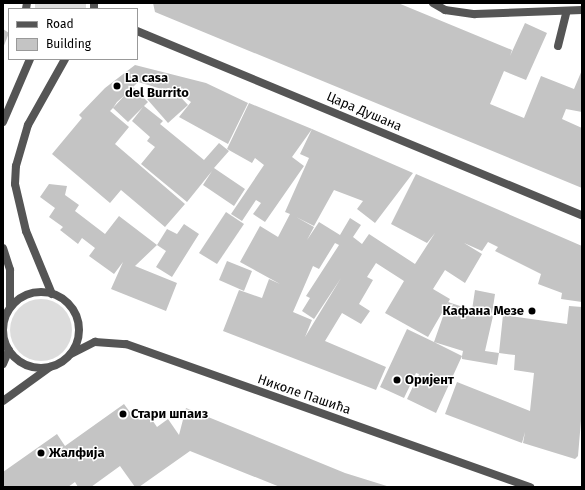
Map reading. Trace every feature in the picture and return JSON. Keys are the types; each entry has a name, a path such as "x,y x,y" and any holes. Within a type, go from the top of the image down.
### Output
{"street":[{"path":"433,3 445,10 475,14 582,10"},
{"path":"558,46 568,11"},
{"name":"Цара Душана","path":"138,31 582,215"},
{"path":"3,122 30,60"},
{"path":"64,60 28,125 16,166 15,184 26,231 52,294 72,309 77,320 78,338 71,354"},
{"path":"3,248 10,270 10,307 3,323 9,350 3,364"},
{"path":"10,307 31,294 52,294"},
{"name":"Николе Пашића","path":"3,401 50,367 95,342 126,344 530,487"},
{"path":"9,350 28,366 50,367"}],"shaded area":[{"path":"35,3 86,3 86,8 35,8"},
{"path":"41,299 53,302 63,308 69,318 72,330 69,342 63,352 53,358 41,361 29,358 19,352 13,342 10,330 13,318 19,308 29,302"}],"building":[{"path":"153,3 398,3 512,50 510,56 525,23 547,33 526,80 504,71 490,104 524,118 541,76 574,89 582,70 582,112 566,109 562,119 582,128 582,188 155,12"},
{"path":"3,29 8,32 8,36 3,48"},
{"path":"135,65 206,83 248,103 228,144 179,117 191,102 176,91 178,88 165,90 138,82 133,87 148,102 144,106 163,121 160,124 204,160 219,143 229,151 214,168 245,189 234,206 203,185 212,171 187,202 141,164 155,147 147,141 150,137 132,121 143,107 128,122 113,108 110,111 129,127 115,144 185,204 165,227 121,190 110,203 52,154 82,118 79,115 105,88"},
{"path":"173,89 188,105 168,123 147,99"},
{"path":"249,103 312,129 292,157 304,166 265,222 253,214 261,203 256,200 242,221 231,214 264,165 255,158 252,163 227,149"},
{"path":"312,129 413,173 375,223 357,209 363,201 334,190 314,226 296,217 314,227 307,240 319,222 340,235 350,218 361,225 353,237 362,244 369,234 415,264 435,233 427,243 391,224 416,174 582,246 582,302 561,299 562,293 538,284 541,274 495,251 498,247 488,242 482,251 464,243 482,254 465,283 445,270 433,289 450,299 428,337 385,313 404,281 376,263 367,277 373,280 359,304 370,311 361,324 342,313 325,341 386,367 376,390 223,331 239,290 262,298 269,279 280,284 240,262 260,226 278,237 290,214 285,212 309,158 300,154","holes":["335,243 339,245 306,296 310,298 302,311 314,319 341,278 305,337 312,320 293,312 313,266 319,269"]},
{"path":"49,184 67,186 65,195 79,205 75,211 105,234 119,216 157,245 135,266 177,283 166,311 111,289 123,262 114,274 89,256 95,248 82,238 78,244 60,230 63,227 49,217 55,208 40,197"},
{"path":"226,212 244,224 217,264 199,253"},
{"path":"184,224 199,234 172,277 156,267 166,251 157,245 167,229 177,234"},
{"path":"227,261 252,271 244,291 219,280"},
{"path":"475,290 495,294 492,314 474,310 493,316 485,351 499,353 497,365 462,359 463,351 434,342 448,302 472,310"},
{"path":"569,306 582,307 582,409 578,456 575,459 523,443 525,432 522,443 445,414 457,382 530,411 534,373 514,370 515,355 499,353 503,315 567,324"},
{"path":"407,329 462,356 436,413 407,399 419,374 416,373 404,398 380,387"},
{"path":"124,404 135,419 146,411 157,427 168,419 179,435 186,408 345,473 390,487 280,487 190,451 139,487 135,487 120,466 91,487 78,487 75,482 68,487 3,487 3,472 57,434 65,446"}],"place":[{"name":"La casa del Burrito","path":"117,86"},
{"name":"Кафана Мезе","path":"532,311"},
{"name":"Оријент","path":"397,380"},
{"name":"Стари шпаиз","path":"123,414"},
{"name":"Жалфија","path":"41,453"}]}
